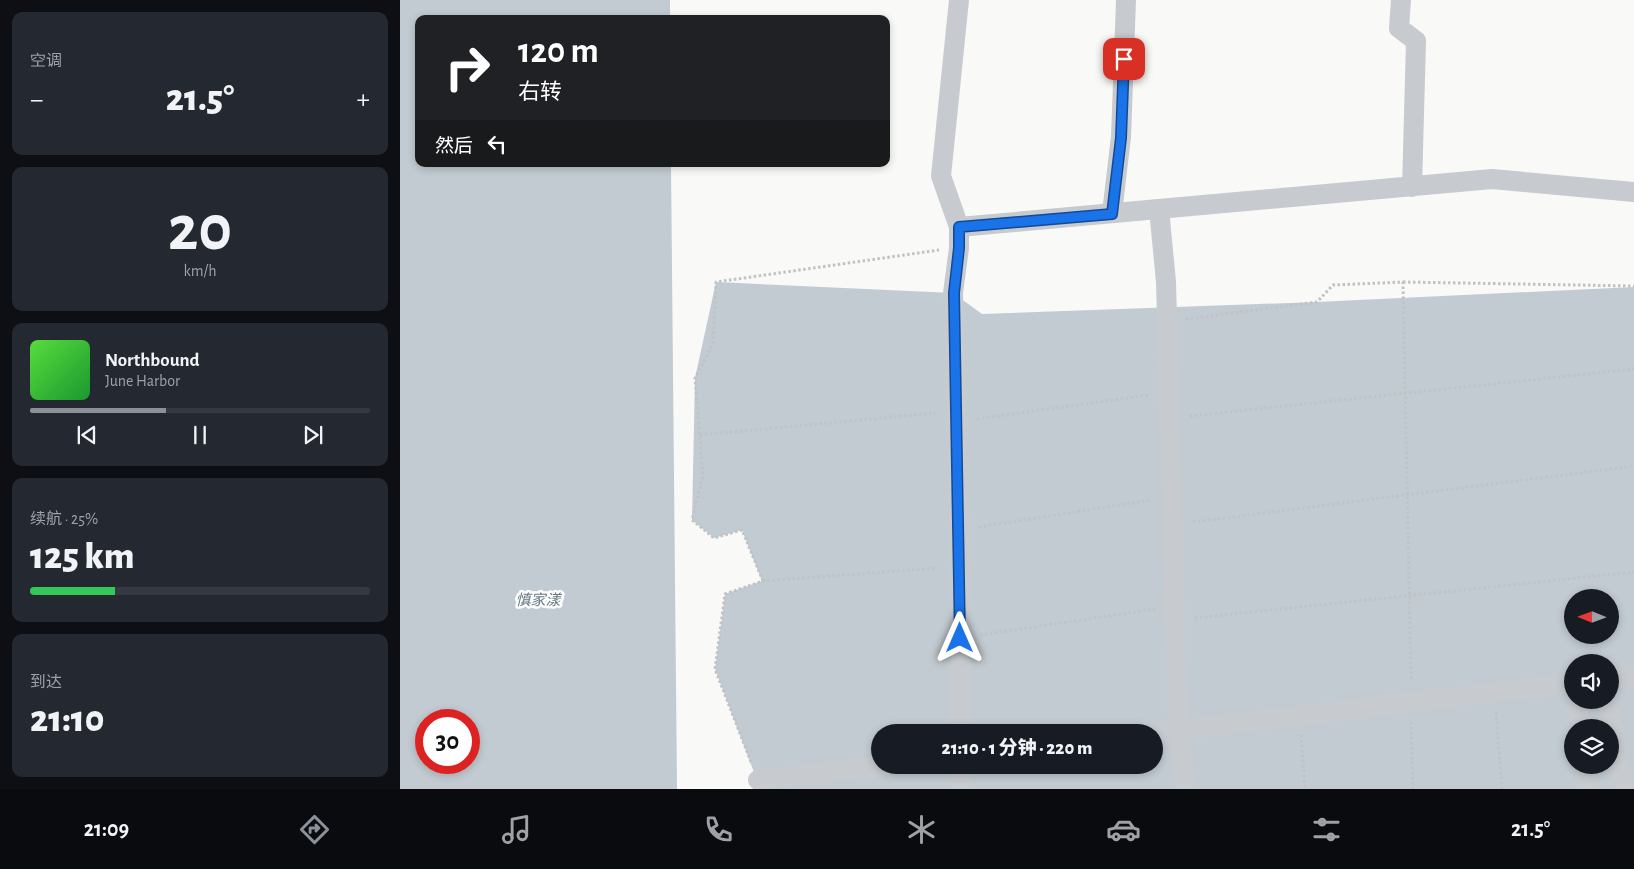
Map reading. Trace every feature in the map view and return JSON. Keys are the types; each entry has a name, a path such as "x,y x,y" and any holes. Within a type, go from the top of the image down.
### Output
{"street":[{"path":"959,0 940,176 959,227 959,248 954,293 960,566 960,724"},
{"path":"1112,214 1121,138 1126,0"},
{"path":"1400,0 1399,28 1416,41 1412,187"},
{"path":"959,227 1492,179 1634,192"},
{"path":"1159,209 1166,282 1178,730 1186,789"},
{"path":"1619,678 1634,676"},
{"path":"1163,732 1564,684"},
{"path":"1610,709 1623,789"},
{"path":"758,780 871,767"},
{"path":"961,774 962,789"},
{"path":"1586,774 1588,789"}],"path":[{"path":"763,581 742,530 714,538 692,520 703,476 695,378 712,344 716,282 959,248"},
{"path":"1403,282 1413,789"},
{"path":"1167,322 1317,302 1333,285 1403,282 1634,286"},
{"path":"1170,418 1634,369"},
{"path":"700,435 956,416 1169,393"},
{"path":"1172,525 1634,466"},
{"path":"959,530 1172,497"},
{"path":"758,780 715,669 725,594 763,581 960,566"},
{"path":"960,638 1175,613 1409,596 1634,572"},
{"path":"1494,693 1502,789"},
{"path":"1299,716 1305,789"}],"water":[{"name":"慎家漾","path":"400,0 670,0 670,15 415,15 415,167 671,167 677,789 400,789"},
{"path":"716,282 953,293 982,314 1317,302 1634,287 1634,789 758,789 755,775 715,669 725,594 762,581 742,530 714,538 692,520 695,378"}],"route":[{"path":"960,638 954,293 959,248 959,227 1112,214 1121,138 1124,59"}]}
